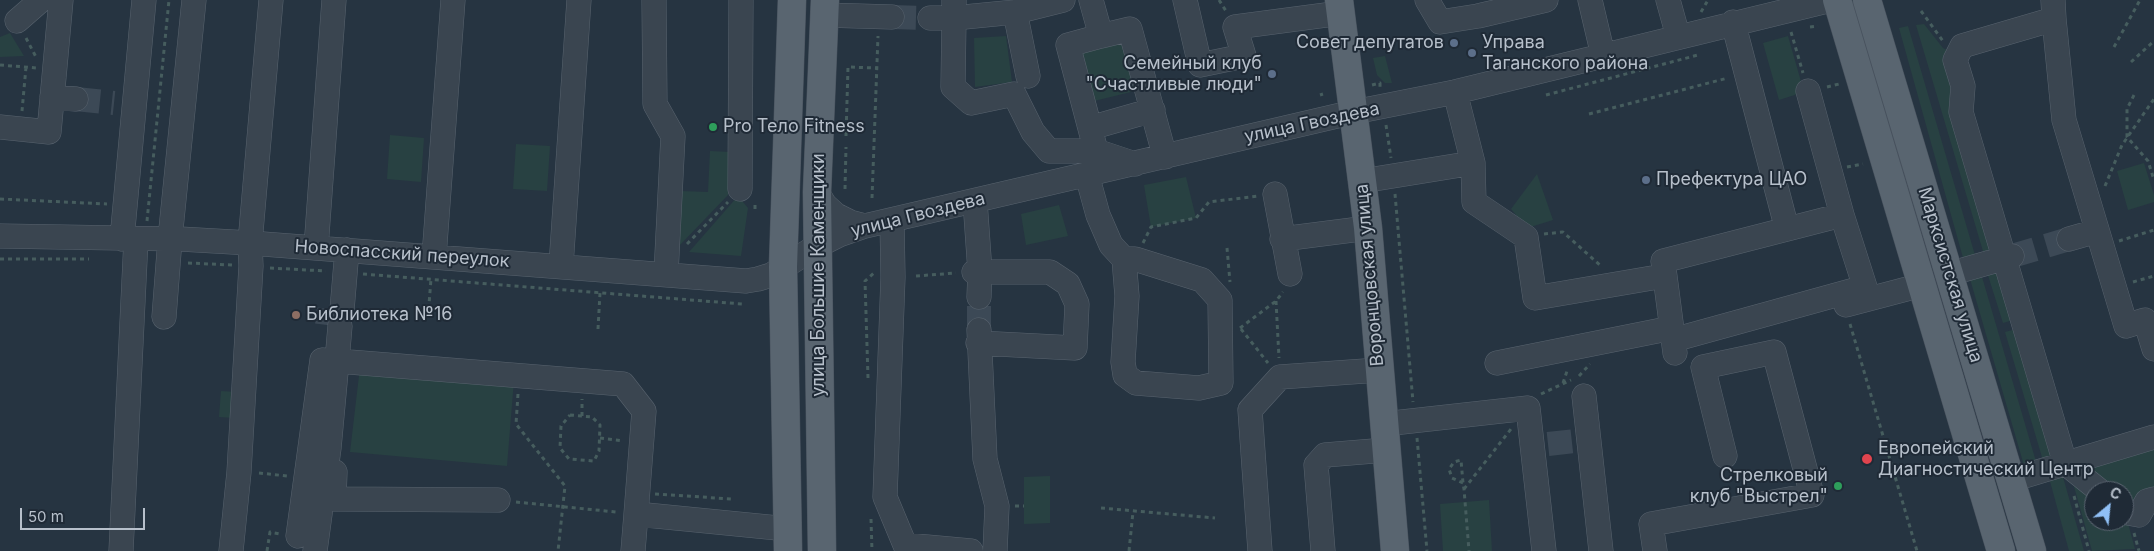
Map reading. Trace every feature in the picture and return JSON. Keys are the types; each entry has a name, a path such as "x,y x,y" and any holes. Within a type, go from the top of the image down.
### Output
{"main road":[{"name":"улица Большие Каменщики","path":"792,0 800,257 822,551"},
{"name":"Марксистская улица","path":"1837,0 2001,551"},
{"name":"Марксистская улица","path":"1873,1 1950,274 2032,551"},
{"name":"Воронцовская улица","path":"1340,6 1368,228 1395,551"},
{"name":"улица Большие Каменщики","path":"788,540 784,315 817,192 824,7"}],"street":[{"path":"17,21 41,0"},
{"path":"7,120 49,132 61,0"},
{"path":"121,551 129,239 124,104 144,0"},
{"path":"164,316 194,0"},
{"path":"231,551 239,472 251,266 250,243 270,0"},
{"path":"307,544 306,478 330,361 335,317 334,0"},
{"path":"432,268 453,0"},
{"path":"561,266 579,0"},
{"path":"654,0 655,104 673,136 666,274"},
{"path":"740,188 741,0"},
{"path":"930,18 954,9 1015,12 1063,0"},
{"path":"1092,0 1101,36"},
{"path":"1185,0 1200,65 1244,56 1235,27 1340,6"},
{"path":"1427,0 1440,22 1478,16 1546,0"},
{"path":"1590,0 1603,55"},
{"path":"1668,0 1678,36"},
{"name":"улица Гвоздева","path":"800,257 839,235 865,226 1354,112 1455,92 1733,22 1831,0"},
{"path":"824,7 886,16"},
{"path":"954,9 953,87 971,103 1014,94 1033,132 1050,151 1096,151 1134,164"},
{"path":"2088,481 2065,463 2008,257 1960,112 1962,86 1955,60 1962,46 2054,9 2064,120 2126,326 2150,319 2154,350"},
{"path":"1015,12 1028,76"},
{"path":"1733,22 1787,229"},
{"path":"1096,151 1068,45 1130,28 1165,156"},
{"path":"1498,363 1673,340 1864,287 1808,91"},
{"path":"1455,92 1473,163 1474,202 1526,237 1535,298 1652,278"},
{"path":"52,97 76,99"},
{"path":"1090,128 1153,110"},
{"path":"1362,181 1473,163"},
{"path":"1087,175 1098,215 1111,244 1130,259 1202,280 1220,300 1222,383 1199,388 1136,383 1126,375 1123,362 1130,259"},
{"path":"817,192 825,205 836,215 850,222 865,226"},
{"path":"1275,194 1288,281"},
{"path":"975,201 979,297"},
{"path":"1673,340 1662,262 1842,215"},
{"path":"892,220 893,277 886,497 910,547 971,551"},
{"path":"1282,239 1368,228"},
{"path":"2070,239 2097,230"},
{"name":"Новоспасский переулок","path":"0,236 129,239 169,251 250,243 336,259 432,268 561,266 746,281 765,277 800,257"},
{"path":"1950,274 2008,257"},
{"path":"977,272 1050,272 1068,284 1077,304 1075,348 979,336 985,459 997,506 994,551"},
{"path":"746,281 760,284 770,292 778,302 784,315"},
{"path":"1785,309 1794,318 1922,285"},
{"path":"1655,551 1651,524 1812,495 1774,352 1703,367 1725,456"},
{"path":"330,361 623,384 644,411 633,551"},
{"path":"307,544 329,448 330,361"},
{"path":"1260,551 1250,410 1280,377 1379,370"},
{"path":"1584,396 1582,441 1600,551"},
{"path":"1323,551 1316,464 1325,455 1385,437 1415,421 1528,408 1540,444 1544,551"},
{"path":"2011,480 2154,437"},
{"path":"329,448 335,464 334,499 498,500"},
{"path":"2134,514 2139,514 2147,501 2154,499"},
{"path":"637,503 788,540"}],"path":[{"path":"147,218 169,0"},
{"path":"1700,12 1708,0"},
{"path":"2114,47 2140,0"},
{"path":"1920,11 1945,45 1959,52"},
{"path":"872,198 877,68 886,16"},
{"path":"1809,28 1818,26"},
{"path":"1783,34 1800,30"},
{"path":"1792,32 1808,91"},
{"path":"2131,62 2154,41"},
{"path":"1546,95 1700,54"},
{"path":"0,65 55,70"},
{"path":"7,120 21,114 26,67"},
{"path":"846,136 848,67 877,68"},
{"path":"1589,114 1714,82"},
{"path":"1372,85 1380,83 1393,177 1426,551"},
{"path":"2134,95 2128,109 2128,138 2148,161 2154,180"},
{"path":"2154,99 2122,145 2097,230 2154,230"},
{"path":"845,188 846,147"},
{"path":"1130,259 1151,227 1196,218 1209,202 1275,194"},
{"path":"0,200 114,205"},
{"path":"687,244 705,225"},
{"path":"1526,237 1562,232 1620,284"},
{"path":"169,251 251,266 336,259 432,268 600,292 742,304"},
{"path":"0,259 96,259"},
{"path":"428,317 432,268"},
{"path":"916,276 977,272"},
{"path":"1240,328 1276,301 1288,281"},
{"path":"598,330 600,292"},
{"path":"1220,300 1280,377"},
{"path":"1276,301 1280,377"},
{"path":"1845,305 1917,551"},
{"path":"519,375 516,424 565,486 558,551"},
{"path":"570,415 592,417 600,425 600,438 599,451 594,461 569,459 560,448 561,426 570,415"},
{"path":"1463,483 1452,478 1449,470 1454,462 1461,460 1463,483 1468,551"},
{"path":"2065,463 2089,551"},
{"path":"239,472 306,478"},
{"path":"498,500 563,507 732,499"},
{"path":"1101,508 1215,518"},
{"path":"1129,551 1133,512"}],"green space":[{"path":"1924,24 1943,48 1953,53 1998,254 1985,258 1916,25"},
{"path":"1908,26 1977,262 1965,265 1899,28"},
{"path":"10,33 24,56 0,57 0,37"},
{"path":"1006,36 1012,82 975,87 974,38"},
{"path":"1788,36 1804,92 1779,100 1763,43"},
{"path":"1123,42 1135,91 1090,102 1078,53"},
{"path":"1385,56 1392,83 1385,83 1377,75 1373,58"},
{"path":"390,135 424,138 421,182 387,179"},
{"path":"516,144 550,146 547,191 513,189"},
{"path":"710,151 730,152 728,195 680,245 681,191 708,192"},
{"path":"2144,163 2154,195 2154,202 2128,210 2117,171"},
{"path":"1537,174 1553,220 1527,228 1511,209"},
{"path":"1186,177 1196,218 1151,227 1144,185"},
{"path":"738,196 748,208 741,256 689,252"},
{"path":"1059,205 1068,236 1026,245 1021,214"},
{"path":"2001,264 2017,319 2003,323 1986,269"},
{"path":"1980,270 2037,465 2025,469 1968,272"},
{"path":"2020,328 2059,460 2044,464 2005,332"},
{"path":"360,367 514,380 507,466 350,452"},
{"path":"221,391 237,392 235,418 219,417"},
{"path":"2154,442 2154,495 2134,502 2134,481 2095,481 2075,465"},
{"path":"2061,470 2084,551 2069,551 2048,474"},
{"path":"2070,472 2084,483 2084,522"},
{"path":"1050,476 1050,523 1024,524 1024,477"},
{"path":"1489,500 1492,551 1443,551 1440,504"},
{"path":"2086,531 2130,531 2135,549 2092,551"}],"tunnel":[{"path":"892,17 930,18"},
{"path":"76,99 114,103"},
{"path":"2012,256 2069,239"},
{"path":"979,297 979,330"},
{"path":"327,325 329,309"},
{"path":"1548,444 1575,441"}],"place":[{"name":"Совет депутатов","path":"1454,43"},
{"name":"Управа Таганского района","path":"1472,53"},
{"name":"Семейный клуб \"Счастливые люди\"","path":"1272,74"},
{"name":"Pro Тело Fitness","path":"713,127"},
{"name":"Префектура ЦАО","path":"1646,180"},
{"name":"Библиотека №16","path":"296,315"},
{"name":"Европейский Диагностический Центр","path":"1867,459"},
{"name":"Стрелковый клуб \"Выстрел\"","path":"1838,486"}]}
